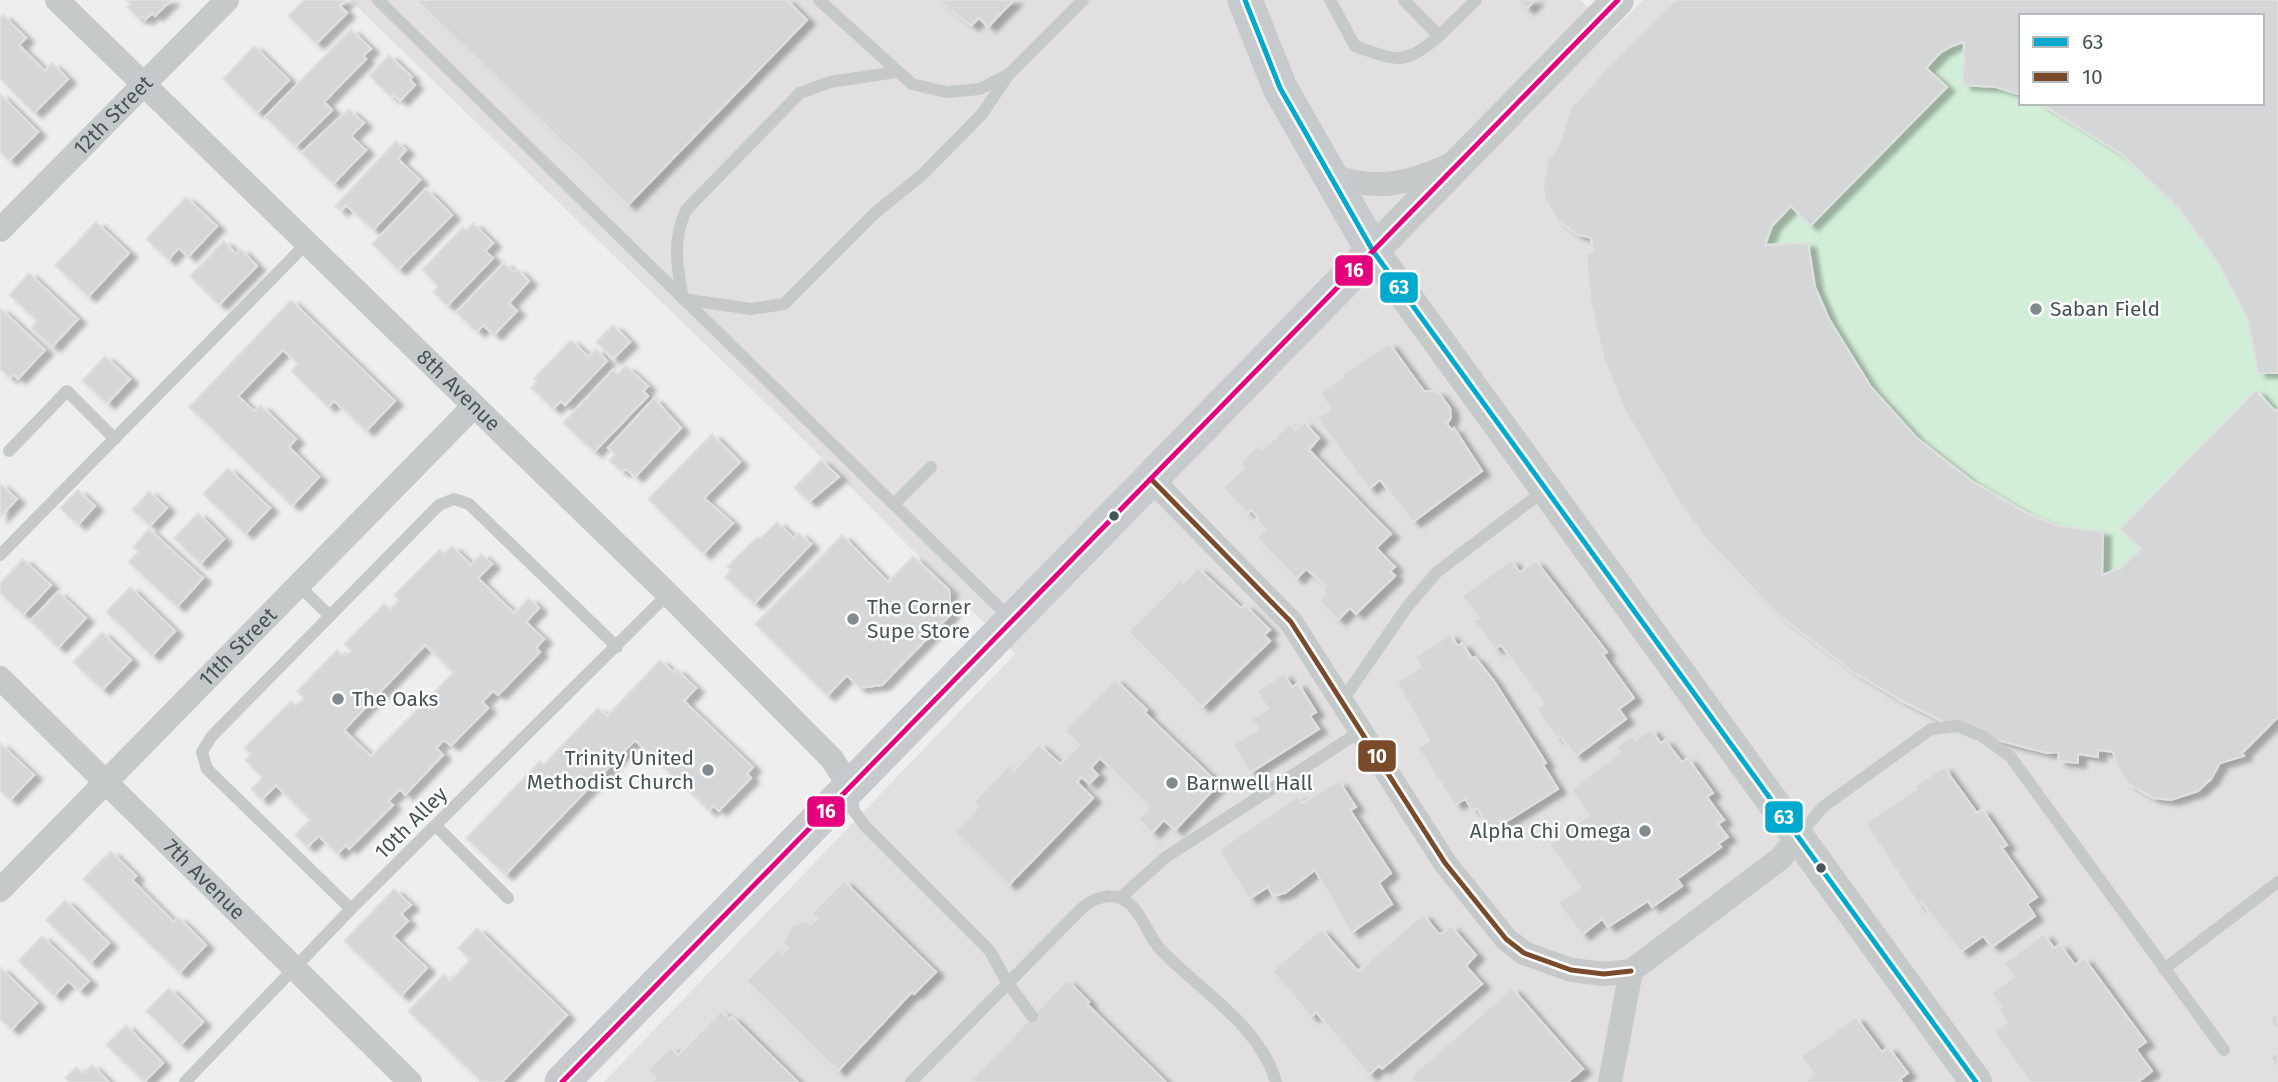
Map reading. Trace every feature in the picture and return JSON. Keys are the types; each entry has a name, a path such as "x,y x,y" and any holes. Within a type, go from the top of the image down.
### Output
{"main road":[{"path":"562,1082 851,789 1373,251 1280,88 1245,0"}],"street":[{"name":"8th Avenue","path":"57,0 668,594 832,759 851,789"},
{"name":"12th Street","path":"0,230 227,0"},
{"path":"1618,0 1373,251 1976,1082"},
{"path":"1329,174 1352,183 1382,185 1419,180 1460,161"},
{"name":"11th Street","path":"0,890 474,406"},
{"path":"1152,480 1291,622 1445,863 1506,940 1524,953 1571,970 1604,974 1632,971 1781,858 1799,836"},
{"name":"7th Avenue","path":"0,678 410,1082"},
{"path":"1610,1082 1632,971"}],"lane":[{"path":"378,0 1013,621"},
{"path":"819,0 912,84 946,92 980,89 1009,74"},
{"path":"683,299 751,309 784,304 875,213 923,174 982,114 1009,74 1083,0"},
{"path":"1330,0 1355,46 1389,58 1415,57 1476,0"},
{"path":"1404,0 1439,36"},
{"path":"683,299 675,256 677,229 686,210 800,93 830,82 896,72"},
{"path":"0,555 307,243"},
{"path":"9,451 67,391 115,439"},
{"path":"894,504 931,467"},
{"path":"1342,701 1407,607 1437,572 1546,489"},
{"path":"351,909 206,769 202,752 211,737 439,505 454,499 469,504 617,647"},
{"path":"298,584 330,616"},
{"name":"10th Alley","path":"185,1082 351,909 668,594"},
{"path":"1799,836 1823,807 1931,729 1958,726 1982,736 2010,756 2224,1050"},
{"path":"1120,898 1166,857 1361,731"},
{"path":"851,789 854,811 866,827 990,951 1007,982 1032,1016"},
{"path":"436,826 508,898"},
{"path":"2164,969 2278,882"},
{"path":"911,1082 1090,901 1108,896 1120,898 1136,911 1158,947 1246,1030 1264,1051 1276,1082"}],"shaded area":[{"path":"350,0 1580,0 1612,31 1643,0 2254,0 2278,11 2278,1082 604,1082 1015,654 809,445"}],"green space":[{"path":"2278,0 2278,717 2243,753 2244,756 2220,763 2209,780 2194,792 2179,798 2162,799 2146,795 2132,786 2120,771 2112,752 2099,750 2098,757 2079,754 2078,763 2058,761 2059,752 1902,701 1816,646 1739,577 1675,496 1623,407 1602,355 1591,305 1586,254 1593,252 1591,238 1563,226 1551,212 1544,195 1543,179 1547,165 1573,114 1573,101 1576,102 1647,27"}],"building":[{"path":"126,0 171,0 155,16 152,13 145,20 142,16 139,19 127,7 130,4"},
{"path":"304,0 346,0 340,6 347,13 316,44 288,16"},
{"path":"416,0 787,0 807,20 628,205"},
{"path":"938,0 1014,0 988,27 979,18 971,26"},
{"path":"1517,0 1535,0 1527,9"},
{"path":"1676,0 2278,0 2278,373 2258,373 2248,319 2216,260 2178,208 2123,155 2042,105 2264,105 2264,14 2019,14 2019,94 1996,87 1963,85 1964,42 1940,53 1926,68 1947,87 1810,226 1791,206 1772,226 1765,245 1808,243 1815,287 1829,319 1871,387 1917,438 1972,481 2027,513 2059,526 2103,532 2102,575 2121,568 2141,549 2120,529 2256,390 2275,411 2278,409 2278,717 2242,753 2244,756 2220,763 2211,779 2198,791 2171,800 2153,798 2129,784 2118,769 2113,752 2098,750 2098,757 2078,754 2078,763 2058,761 2059,752 2047,753 1943,722 1853,672 1776,613 1705,538 1675,496 1623,407 1604,360 1591,305 1586,254 1593,252 1591,238 1576,234 1557,220 1545,200 1543,185 1547,162 1560,142 1573,101 1576,103 1605,69"},
{"path":"3,15 26,38 19,45 45,71 52,63 68,79 34,113 0,79 0,18"},
{"path":"351,29 371,49 363,56 366,59 324,102 332,110 295,147 265,117"},
{"path":"254,46 289,80 257,113 223,79"},
{"path":"389,55 412,77 410,80 415,85 400,101 394,95 392,98 369,76"},
{"path":"0,94 38,132 9,161 0,152"},
{"path":"349,109 364,123 351,136 366,150 333,184 301,153"},
{"path":"396,141 406,150 398,159 420,180 373,230 346,205 340,211 335,206"},
{"path":"426,189 452,215 398,270 372,244"},
{"path":"186,197 217,226 188,257 179,248 168,260 146,239"},
{"path":"96,222 129,253 88,297 55,265"},
{"path":"473,223 493,243 485,251 493,258 447,306 433,292 438,286 422,270 463,227 466,230"},
{"path":"224,241 236,254 241,249 257,266 219,305 190,276"},
{"path":"504,263 514,272 517,269 529,281 509,303 517,311 494,335 483,325 477,332 456,313"},
{"path":"29,273 78,319 52,347 31,328 37,321 9,295"},
{"path":"291,300 395,401 366,431 334,401 328,407 291,371 298,364 283,350 238,396 254,411 261,405 296,439 289,447 319,477 292,506 189,407"},
{"path":"0,308 45,350 18,379 13,374 10,378 0,369"},
{"path":"613,325 630,342 613,359 596,342"},
{"path":"571,340 589,357 596,349 607,361 565,405 561,401 553,409 531,388 537,381 534,378"},
{"path":"1389,343 1424,391 1438,392 1450,408 1451,417 1447,424 1452,430 1454,428 1482,471 1413,522 1380,480 1369,489 1317,418 1330,409 1321,393 1343,377 1341,375"},
{"path":"105,356 130,379 107,404 82,381"},
{"path":"626,366 648,386 643,391 648,396 594,452 563,423 613,370 617,374"},
{"path":"654,398 681,428 635,477 626,469 622,472 609,461 615,454 608,448"},
{"path":"1304,422 1319,438 1309,450 1391,534 1376,548 1395,567 1390,571 1395,576 1356,614 1350,608 1338,620 1319,601 1326,594 1322,589 1326,586 1306,569 1296,579 1257,538 1265,529 1256,519 1258,517 1251,510 1248,513 1223,488 1244,468 1241,462 1258,445 1261,449 1269,444 1289,424 1295,430"},
{"path":"712,434 740,462 704,498 733,523 703,554 648,499"},
{"path":"821,460 839,477 809,502 794,488"},
{"path":"228,468 270,508 245,534 203,494"},
{"path":"0,483 17,499 0,517"},
{"path":"78,490 95,506 78,525 60,508"},
{"path":"149,491 167,508 150,526 132,510"},
{"path":"198,513 224,539 200,564 174,538"},
{"path":"777,522 794,538 799,533 811,544 754,604 725,577 731,570 727,567 758,536 760,539"},
{"path":"149,529 203,578 177,607 128,562 138,552 133,547"},
{"name":"The Corner Supe Store","path":"842,535 888,582 913,556 949,590 951,614 882,685 859,688 847,675 827,696 755,624"},
{"name":"The Oaks","path":"452,546 471,565 481,554 492,564 478,578 514,613 529,598 539,608 526,622 544,639 536,648 540,652 498,695 493,691 482,702 488,708 451,746 444,740 436,748 443,755 405,795 400,789 388,801 393,805 349,849 346,845 337,854 319,836 307,847 295,835 310,820 276,785 261,800 251,789 262,778 245,760 251,754 244,748 291,701 296,705 304,698 297,691 337,650 344,657 351,651 344,644 384,604 390,609 399,600 394,595 440,549 444,554","holes":["425,645 453,673 371,756 344,730"]},
{"path":"23,559 51,585 23,615 0,593 0,583"},
{"path":"1511,560 1520,572 1536,561 1607,652 1603,655 1634,698 1619,709 1626,719 1576,756 1560,736 1557,738 1536,709 1544,704 1501,645 1495,649 1474,621 1479,618 1462,596"},
{"path":"1198,568 1241,608 1245,605 1270,630 1264,635 1270,641 1202,707 1128,632 1180,580 1183,583"},
{"path":"130,587 175,631 152,656 106,612"},
{"path":"58,592 86,618 58,648 30,621"},
{"path":"102,632 131,660 102,690 73,662"},
{"path":"1450,634 1458,646 1462,643 1494,681 1546,763 1543,765 1558,789 1491,831 1477,808 1473,811 1465,799 1455,805 1418,748 1429,741 1397,682 1421,667 1415,657"},
{"name":"Trinity United Methodist Church","path":"660,660 673,672 676,669 696,688 684,701 753,767 747,774 751,778 719,811 713,806 709,811 635,740 505,875 466,838 540,761 543,765 598,708 607,716"},
{"path":"1284,674 1292,687 1298,683 1316,712 1310,716 1319,729 1250,773 1233,745 1258,729 1252,719 1268,709 1257,691"},
{"name":"Barnwell Hall","path":"1115,679 1147,710 1145,713 1219,784 1175,830 1164,820 1152,833 1138,819 1150,807 1100,758 1091,768 1098,775 1089,784 1082,777 1077,782 1093,798 1009,885 954,832 978,807 973,803 1009,765 1014,771 1039,744 1060,764 1079,745 1065,731"},
{"name":"Alpha Chi Omega","path":"1651,729 1661,743 1665,740 1682,762 1688,758 1713,793 1707,797 1724,820 1718,824 1728,837 1718,844 1721,847 1677,879 1682,886 1652,907 1648,901 1608,927 1602,919 1582,935 1558,903 1580,887 1549,844 1589,815 1571,790 1620,752 1616,747 1632,735 1636,740"},
{"path":"0,743 34,775 10,800 0,790"},
{"path":"1944,767 1977,813 1982,809 2007,845 2002,848 2037,897 2027,904 2035,916 1992,947 1983,936 1961,952 1922,903 1919,905 1865,823 1917,789 1915,786"},
{"path":"1339,781 1356,807 1350,810 1391,873 1379,883 1392,904 1351,933 1315,870 1285,893 1273,896 1268,887 1249,899 1219,850 1298,796 1302,803"},
{"path":"111,851 136,876 132,880 174,922 178,917 206,945 179,973 83,879"},
{"path":"844,881 936,972 914,994 912,992 838,1071 746,981 778,949 783,954 788,948 783,943 791,926 806,920 811,925 817,919 812,913"},
{"path":"394,889 411,905 401,914 408,921 393,936 427,968 401,996 344,941"},
{"path":"65,900 109,943 90,963 46,920"},
{"path":"1423,914 1438,933 1442,934 1451,926 1476,955 1466,966 1482,984 1382,1069 1379,1066 1369,1075 1316,1012 1311,1017 1272,971 1321,929 1358,971"},
{"path":"477,928 567,1015 502,1082 481,1082 408,1011 444,974 450,981 470,960 458,948"},
{"path":"2044,934 2054,948 2060,944 2075,965 2084,958 2146,1042 2136,1049 2152,1071 2138,1082 2030,1082 1994,1032 2007,1022 1998,1009 2002,1007 1991,993 2014,977 2004,963"},
{"path":"42,936 89,981 79,991 68,981 54,996 18,961"},
{"path":"0,967 37,1003 11,1030 0,1019"},
{"path":"1067,980 1089,1002 1087,1004 1166,1082 969,1082"},
{"path":"169,988 203,1022 180,1045 146,1011"},
{"path":"1512,988 1583,1069 1568,1082 1409,1082 1413,1078 1411,1076"},
{"path":"721,1011 730,1019 732,1017 798,1082 651,1082 656,1078 648,1070 671,1047 678,1055"},
{"path":"2278,1013 2278,1031 2269,1020"},
{"path":"1856,1017 1882,1052 1888,1047 1908,1073 1900,1079 1902,1082 1805,1082 1814,1074 1801,1056"},
{"path":"126,1025 163,1063 144,1082 106,1045"},
{"path":"2278,1052 2278,1069 2270,1058"},
{"path":"92,1065 109,1082 69,1082 65,1078 76,1067 83,1073"}],"transit line":[{"name":"63","path":"1245,0 1280,88 1373,251 1976,1082"},
{"name":"16","path":"562,1082 1618,0"},
{"name":"10","path":"1152,480 1291,622 1445,863 1506,939 1524,953 1571,970 1604,974 1631,971"}],"place":[{"name":"Saban Field","path":"2036,309"},
{"name":"The Corner Supe Store","path":"853,619"},
{"name":"The Oaks","path":"338,699"},
{"name":"Trinity United Methodist Church","path":"708,770"},
{"name":"Barnwell Hall","path":"1172,783"},
{"name":"Alpha Chi Omega","path":"1645,831"}]}
